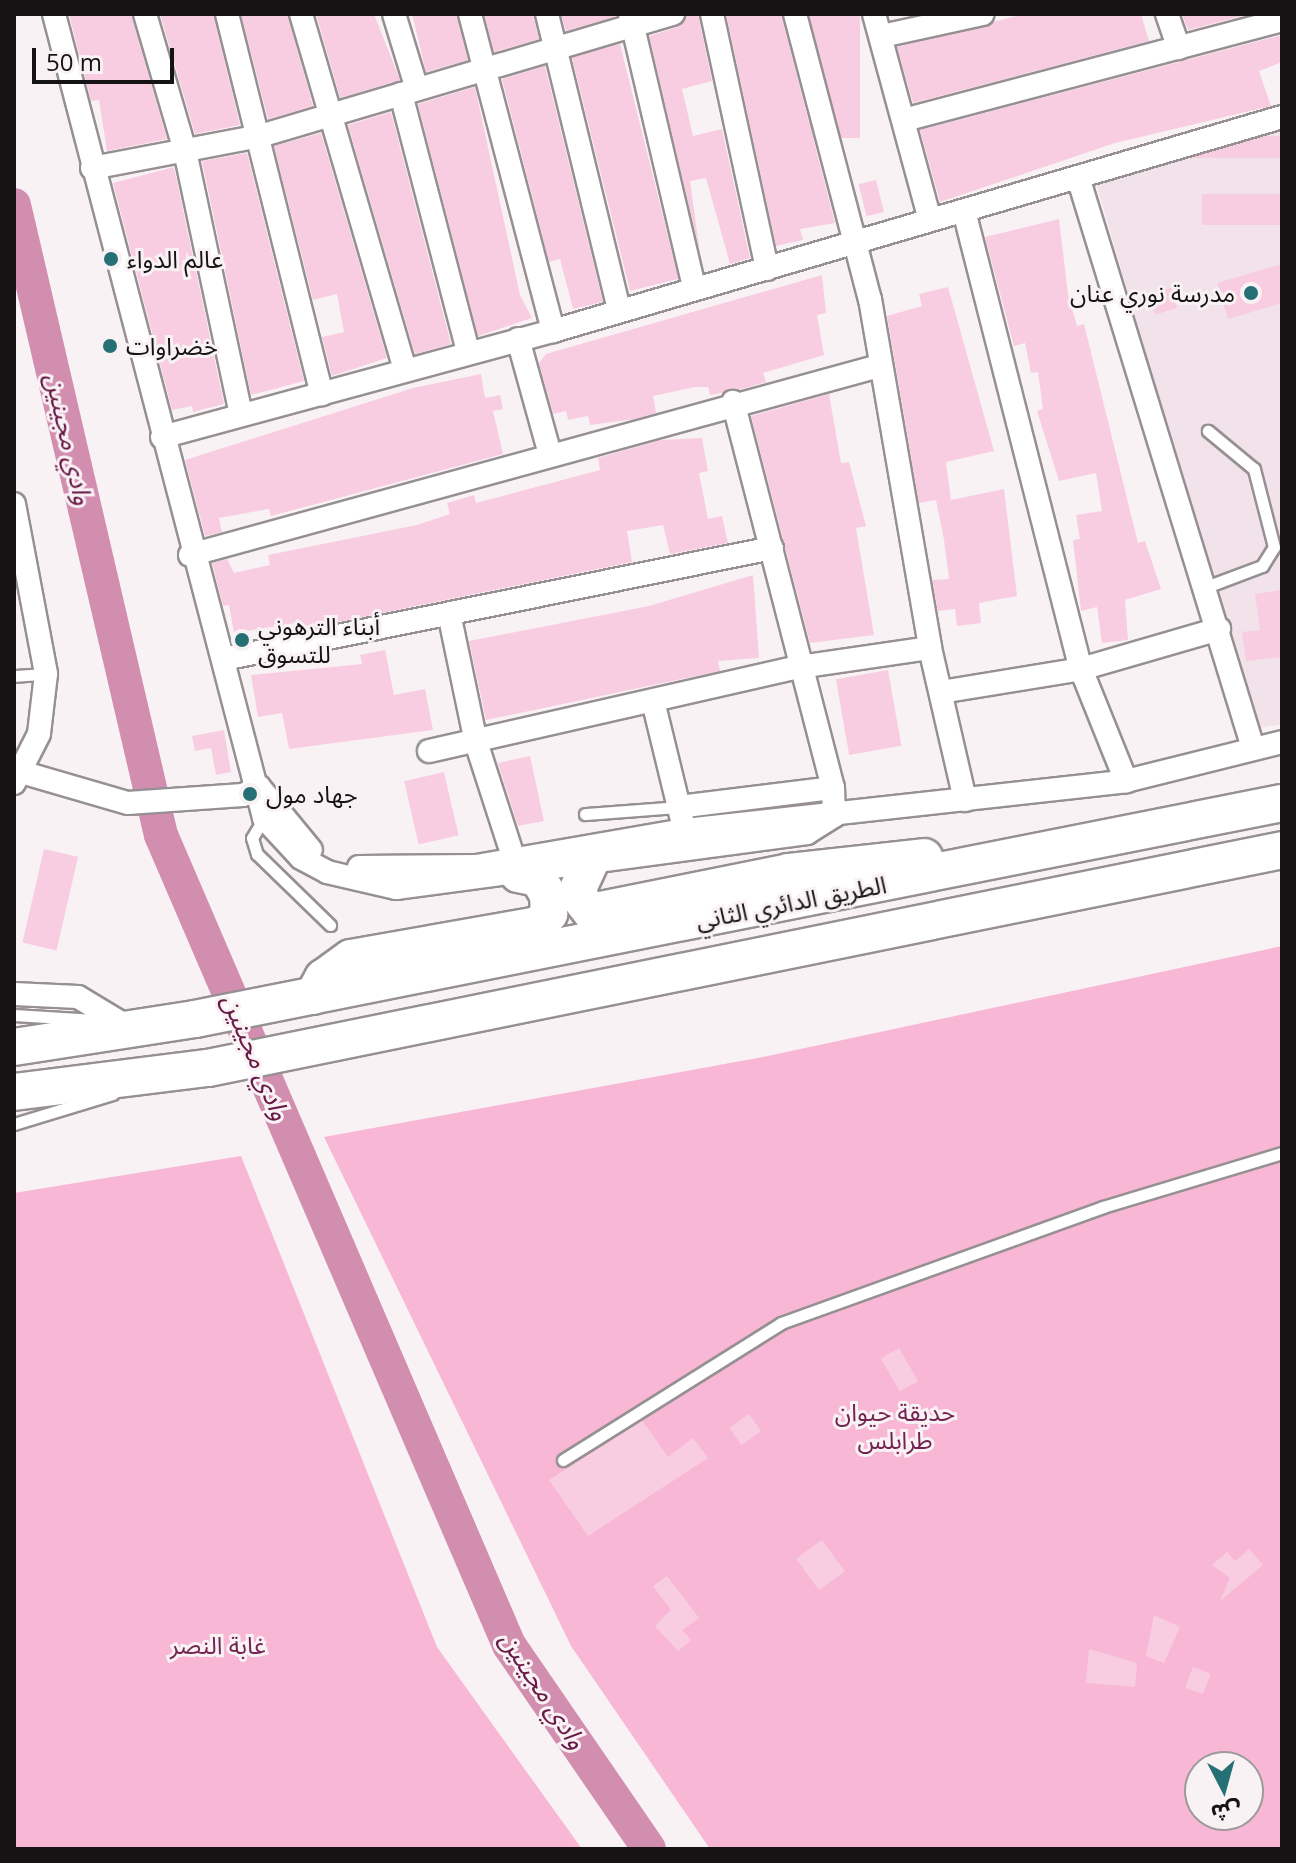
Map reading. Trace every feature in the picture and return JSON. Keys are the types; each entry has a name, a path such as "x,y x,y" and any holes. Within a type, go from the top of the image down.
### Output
{"highway":[{"name":"الطريق الدائري الثاني","path":"131,1029 306,998 1282,803"},
{"name":"الطريق الدائري الثاني","path":"151,1076 208,1068 1282,850"},
{"path":"589,865 576,893 591,912 863,861 993,861"},
{"path":"306,998 323,978 351,958 538,925 549,914 548,895 538,878 516,865"},
{"path":"14,1047 131,1029"},
{"path":"14,1092 151,1076"}],"street":[{"path":"54,14 190,555 224,659 259,787 264,818 301,858 382,885 516,865 685,830 834,816 1126,781 1282,742"},
{"path":"145,14 185,151 241,415"},
{"path":"227,14 260,136 322,394"},
{"path":"301,14 405,370"},
{"path":"394,14 468,352"},
{"path":"470,14 553,331"},
{"path":"547,14 619,310"},
{"path":"92,168 260,136 555,48 631,20 673,14"},
{"path":"712,14 767,269"},
{"path":"795,14 858,244 930,648 965,800"},
{"path":"874,14 930,220"},
{"path":"882,36 983,14"},
{"path":"1167,14 1179,48"},
{"path":"631,20 694,287"},
{"path":"904,120 1282,20"},
{"path":"162,437 858,244 1282,117"},
{"path":"1078,177 1253,748"},
{"path":"964,211 1081,669 1126,781"},
{"path":"518,339 549,451"},
{"path":"190,555 549,451 879,366"},
{"path":"733,402 772,548 799,667 833,788 834,816"},
{"path":"14,504 46,674 44,717 18,778 128,803 177,800 259,787"},
{"path":"224,659 450,618 772,548"},
{"path":"450,618 476,742 516,865"},
{"path":"941,692 1081,669 1219,629"},
{"path":"429,751 799,667 930,648"},
{"path":"653,701 685,830"},
{"path":"259,787 312,851 342,864 416,871 516,865 589,865 807,833 834,816"},
{"path":"678,807 833,788"},
{"path":"14,994 78,997 131,1029"}],"lane":[{"path":"1206,587 1262,566 1274,547 1254,469 1208,431"},
{"path":"14,676 46,674"},
{"path":"585,814 678,807"},
{"path":"264,818 252,838 257,854 330,925"},
{"path":"14,1015 75,1016 131,1029"},
{"path":"14,1124 92,1103 151,1076"},
{"path":"563,1460 781,1323 1103,1207 1282,1153"}],"shaded area":[{"path":"1282,128 1282,724 1255,729 1096,183"}],"green space":[{"name":"حديقة حيوان طرابلس","path":"1282,946 1282,1849 710,1849 571,1646 324,1137 763,1057"},
{"name":"غابة النصر","path":"241,1156 437,1647 582,1849 14,1849 14,1193"}],"building":[{"path":"69,14 131,14 167,139 107,151 99,100 91,101"},
{"path":"160,14 213,14 240,125 195,134"},
{"path":"241,14 287,14 313,106 268,119"},
{"path":"316,14 374,14 400,80 340,98"},
{"path":"412,14 456,14 468,60 426,72"},
{"path":"484,14 533,14 539,39 494,52"},
{"path":"561,14 613,14 614,17 566,31"},
{"path":"687,14 698,14 712,81 682,89 693,136 722,129 750,258 730,264 706,178 690,181 700,253 649,36 678,27"},
{"path":"726,14 781,14 835,223 800,229 803,240 776,246"},
{"path":"809,14 860,14 860,138 809,138"},
{"path":"1024,14 1141,14 1149,41 913,103 897,47"},
{"path":"1182,14 1250,14 1188,30"},
{"path":"1282,35 1282,62 1259,71 1271,106 1115,143 940,202 920,130"},
{"path":"620,44 679,279 630,291 571,56"},
{"path":"545,66 603,302 573,309 560,259 549,262 502,79"},
{"path":"475,87 520,295 532,318 478,336 418,104"},
{"path":"391,112 451,344 415,354 348,125"},
{"path":"321,133 387,358 332,376 322,337 344,332 337,294 313,300 274,146"},
{"path":"1179,136 1282,136 1282,158 1179,158"},
{"path":"247,153 304,381 251,395 202,161"},
{"path":"174,167 224,404 193,412 192,406 172,410 113,183"},
{"path":"876,180 884,212 867,216 859,184"},
{"name":"مدرسة نوري عنان","path":"1202,194 1282,194 1282,225 1202,225"},
{"path":"1059,219 1068,294 1077,326 1084,324 1138,543 1145,541 1161,589 1125,600 1128,640 1102,643 1097,607 1081,611 1073,540 1080,539 1076,515 1102,511 1096,473 1059,481 1037,411 1043,409 1038,372 1031,373 1025,343 1014,346 985,237"},
{"name":"مدرسة نوري عنان","path":"1282,264 1282,303 1228,319 1217,283"},
{"path":"822,275 826,313 817,315 824,355 763,373 766,382 742,389 710,395 708,387 695,387 653,396 656,413 635,419 590,425 588,416 568,420 566,411 553,414 539,363 546,354"},
{"path":"948,287 994,451 946,462 951,500 1004,489 1017,596 979,603 981,623 957,626 955,609 938,611 932,580 949,579 944,540 936,500 919,503 887,316 922,306 919,294"},
{"path":"1171,288 1177,308 1155,315 1149,295"},
{"path":"481,374 485,398 500,395 503,409 493,411 503,454 271,516 269,509 219,518 222,532 205,536 185,460 413,388"},
{"path":"829,394 841,463 849,462 866,526 856,528 874,635 810,643 751,416"},
{"path":"702,438 708,471 699,473 708,519 722,516 728,543 670,554 663,525 627,531 632,562 303,629 302,622 234,633 229,605 223,606 212,563 227,559 234,573 270,565 268,555 417,525 450,514 447,503 474,495 476,503 600,470 598,458 661,440"},
{"path":"753,575 759,658 718,661 720,671 486,720 469,641 649,606"},
{"path":"1282,590 1282,657 1246,661 1242,632 1260,630 1255,594"},
{"path":"385,650 394,695 425,689 433,730 289,749 282,713 258,717 251,675 362,664 360,655"},
{"path":"888,670 901,746 849,755 836,679"},
{"path":"224,730 231,772 216,775 211,748 195,751 192,736"},
{"path":"530,756 544,821 518,826 498,763"},
{"path":"444,772 459,835 419,845 404,781"},
{"path":"44,849 78,857 57,950 22,943"},
{"path":"899,1348 918,1381 900,1391 881,1358"},
{"path":"749,1414 761,1431 741,1445 729,1428"},
{"path":"642,1420 668,1457 693,1438 708,1458 588,1536 549,1480"},
{"path":"822,1540 845,1572 819,1590 796,1559"},
{"path":"1249,1549 1263,1565 1220,1601 1230,1578 1212,1565 1227,1552 1235,1561"},
{"path":"667,1576 699,1618 682,1630 691,1640 678,1651 655,1626 671,1610 653,1586"},
{"path":"1154,1615 1180,1627 1164,1663 1146,1656"},
{"path":"1089,1649 1137,1663 1135,1687 1086,1683"},
{"path":"1193,1667 1211,1674 1203,1694 1185,1688"}],"waterway":[{"name":"وادي مجينين","path":"14,205 161,835 509,1645 649,1849"}],"place":[{"name":"عالم الدواء","path":"111,259"},
{"name":"مدرسة نوري عنان","path":"1251,293"},
{"name":"خضراوات","path":"110,346"},
{"name":"أبناء الترهوني للتسوق","path":"242,640"},
{"name":"جهاد مول","path":"250,794"}]}
